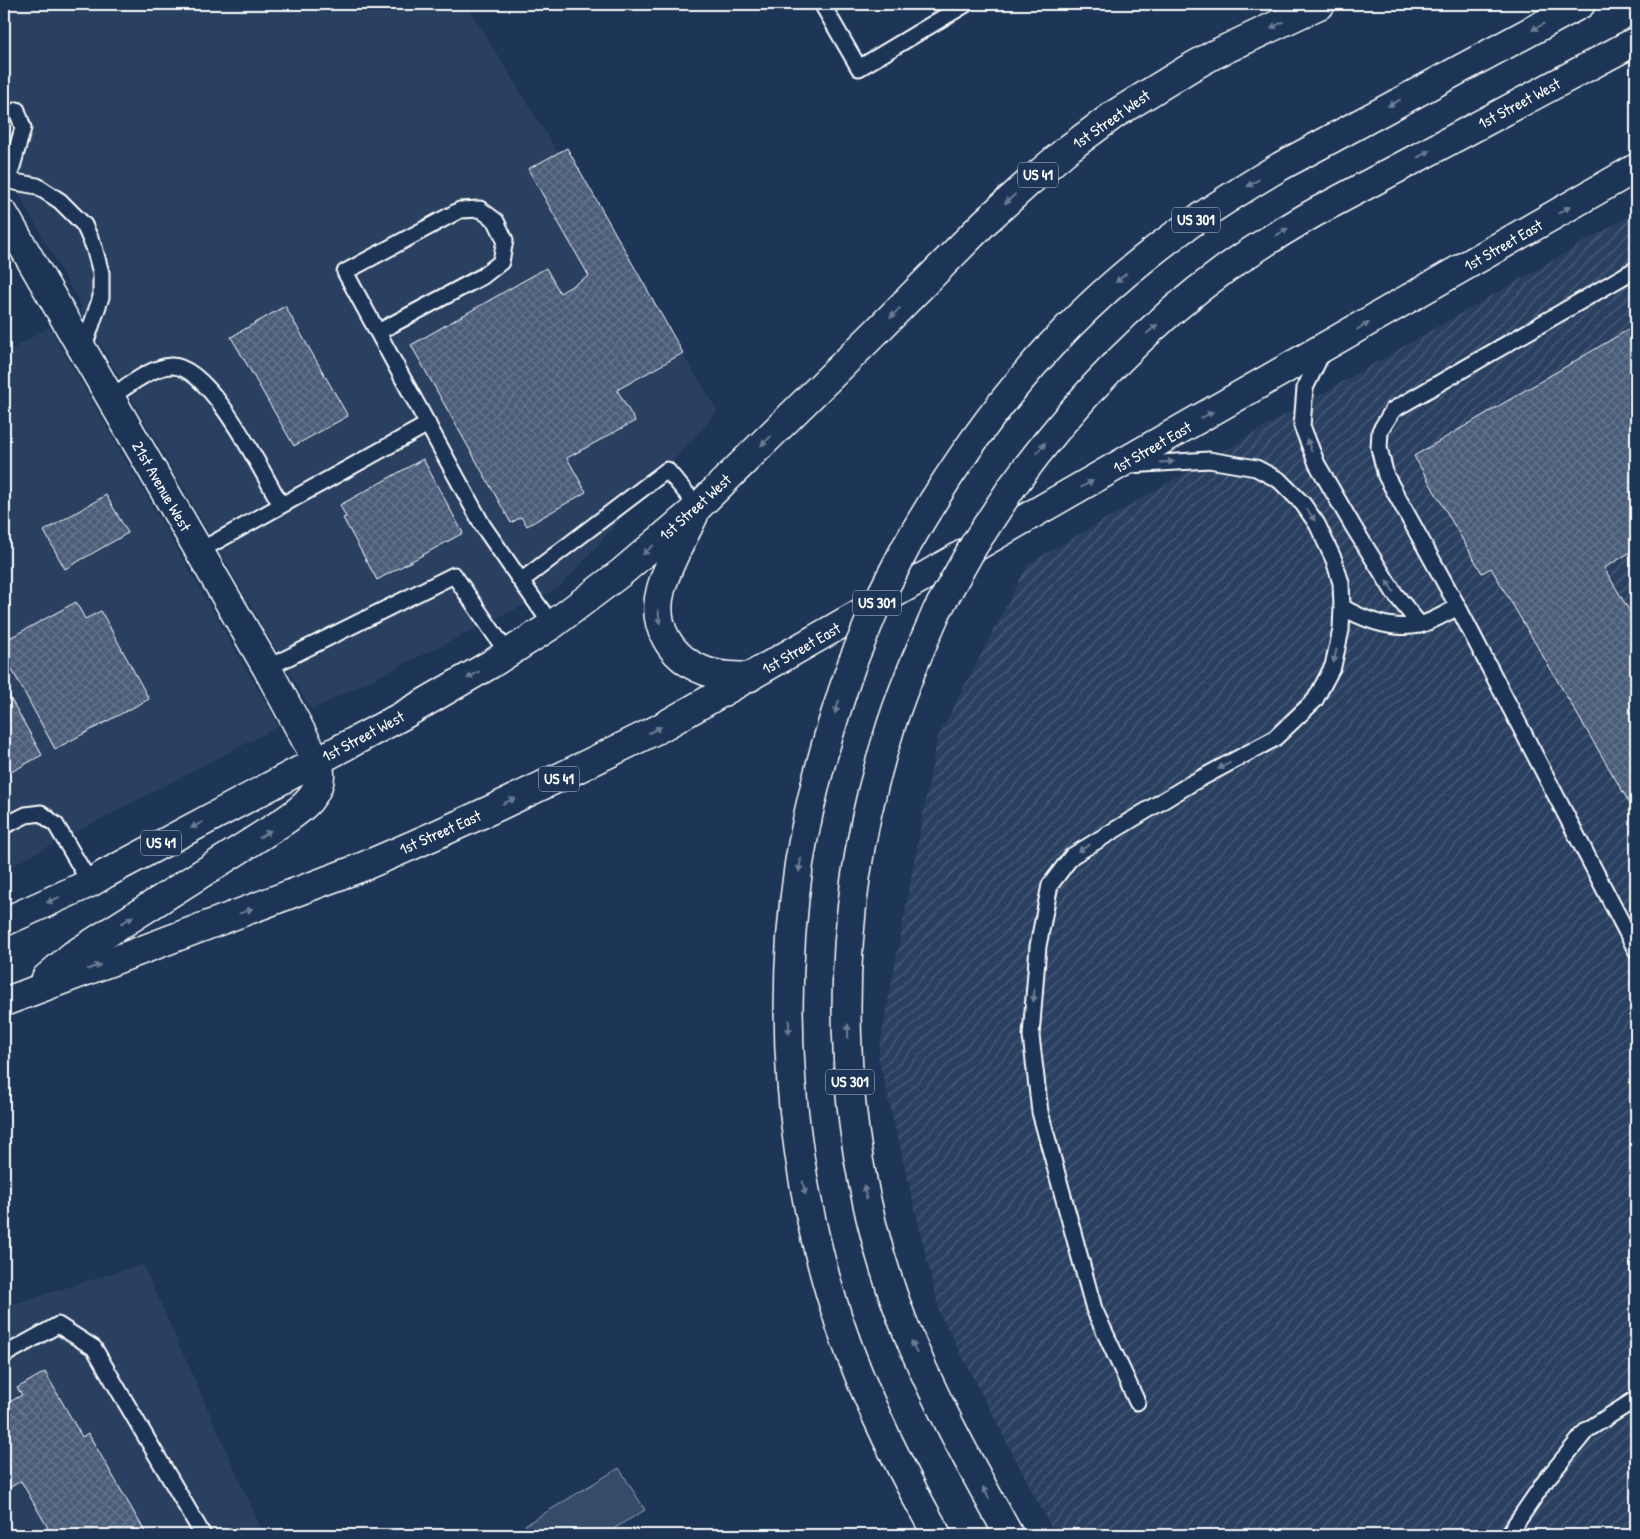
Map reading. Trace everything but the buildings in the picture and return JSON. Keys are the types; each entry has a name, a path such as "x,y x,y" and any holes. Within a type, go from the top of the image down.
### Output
{"main road":[{"name":"1st Street West","path":"4,922 90,884 105,874 429,700 508,654 552,625 622,572 698,507 866,343 985,222 1068,149 1115,114 1171,79 1213,55 1321,4"},
{"name":"US 301","path":"937,1535 890,1446 868,1397 830,1294 804,1188 791,1081 789,1028 793,917 798,872 809,811 837,705 878,601 906,547 953,469 990,416 1065,331 1103,293 1145,257 1218,205 1280,166 1581,4"},
{"name":"1st Street West","path":"1009,1535 967,1460 928,1380 903,1321 871,1220 860,1166 849,1061 847,1006 849,953 855,892 871,795 904,689 937,611 974,545 1012,487 1065,417 1141,338 1224,270 1268,240 1314,213 1636,41"},
{"name":"1st Street East","path":"12,998 302,890 412,845 568,774 660,728 1636,168"},
{"name":"21st Avenue West","path":"4,214 267,668 317,760"},
{"path":"698,507 661,588 658,602 660,628 672,650 692,665 705,672 750,677"},
{"path":"12,998 73,955 304,807 311,799 318,784 319,770 317,760"}],"lane":[{"path":"822,4 859,68 966,4"},
{"path":"17,110 23,128 6,180 37,186 60,201 84,225 94,247 101,273 101,297 83,350"},
{"path":"378,332 483,276 501,262 505,240 496,221 480,209 460,210 345,272 483,526 552,625"},
{"path":"1636,269 1393,410 1380,431 1379,448 1386,476 1458,607 1636,950"},
{"path":"1326,347 1305,388 1302,426 1317,464 1354,528 1395,594 1420,625"},
{"path":"110,397 155,370 170,366 183,367 202,382 224,408 281,505"},
{"path":"199,551 428,424"},
{"path":"1119,466 1209,460 1256,468 1279,480 1303,504 1317,524 1334,560 1341,583 1342,608 1341,630 1333,666 1314,700 1274,739 1192,783 1072,856 1050,885 1038,946 1031,1036 1040,1112 1094,1309 1137,1402"},
{"path":"521,581 667,470 698,507"},
{"path":"267,668 454,575 508,654"},
{"path":"1342,608 1362,618 1392,626 1420,625 1458,607"},
{"path":"4,826 26,815 41,813 56,825 90,884"},
{"path":"4,1355 58,1325 94,1348 203,1535"},
{"path":"1508,1535 1546,1480 1587,1430 1636,1399"}],"shaded area":[{"path":"4,4 466,4 718,411 560,587 311,710 80,309 82,308 4,168"},
{"path":"1636,212 1636,1535 1055,1535 940,1314 878,1056 937,739 1028,564"},
{"path":"49,327 279,726 4,870 4,354"},
{"path":"143,1264 264,1535 4,1535 4,1307"},
{"path":"619,1468 645,1510 603,1535 531,1535 525,1525"}]}
